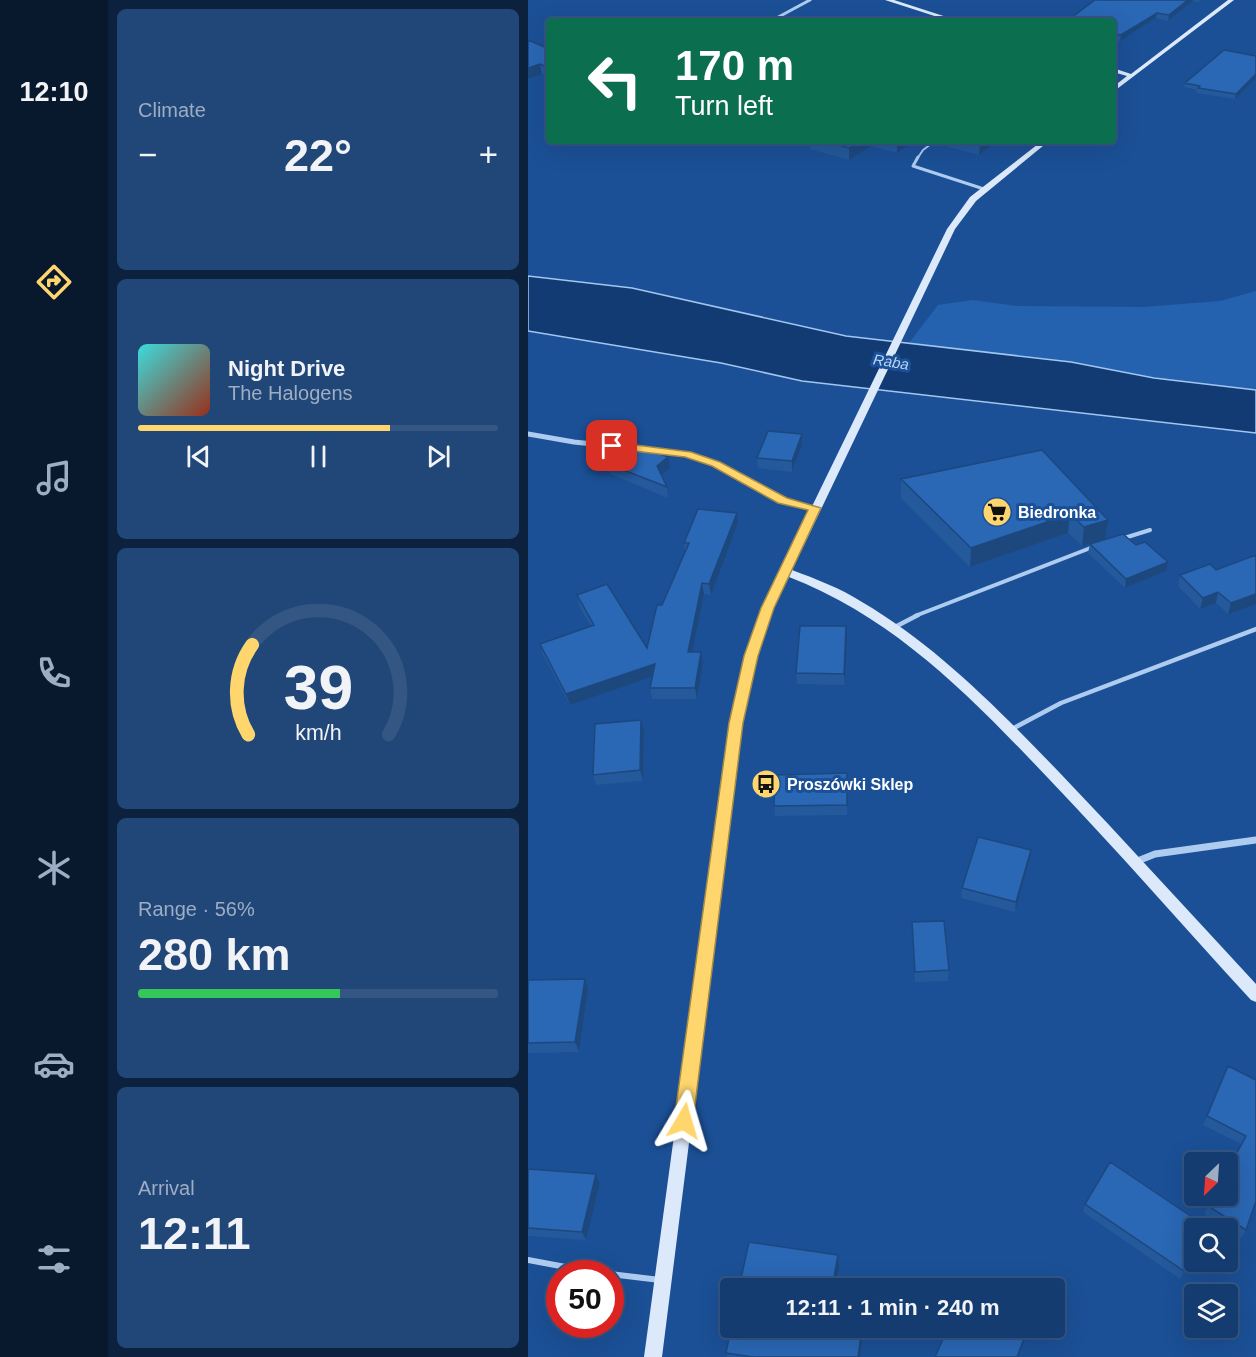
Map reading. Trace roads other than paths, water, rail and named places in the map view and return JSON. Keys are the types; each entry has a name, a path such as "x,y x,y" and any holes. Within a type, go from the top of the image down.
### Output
{"main road":[{"path":"888,0 946,18"},
{"path":"1116,88 1231,0"},
{"path":"1116,71 1132,76"},
{"path":"653,1357 736,723 751,656 784,571 951,229 973,199 1042,144"},
{"path":"784,571 830,590 871,611 942,665 1010,730 1256,995"}],"street":[{"path":"777,18 810,0"},
{"path":"528,434 574,442 687,454 716,464 783,500 815,508"},
{"path":"1134,862 1155,854 1256,840"}],"lane":[{"path":"931,144 923,150 913,166 984,189"},
{"path":"1118,540 1150,530"},
{"path":"893,628 920,614 1097,546"},
{"path":"1010,730 1062,703 1256,629"},
{"path":"528,1260 546,1264"},
{"path":"624,1276 663,1281"}],"water":[{"name":"Raba","path":"528,276 632,288 846,336 1071,362 1154,378 1256,390 1256,433 802,381 721,363 528,331"}],"place":[{"name":"Biedronka","path":"997,512"},
{"name":"Proszówki Sklep","path":"766,784"}]}
